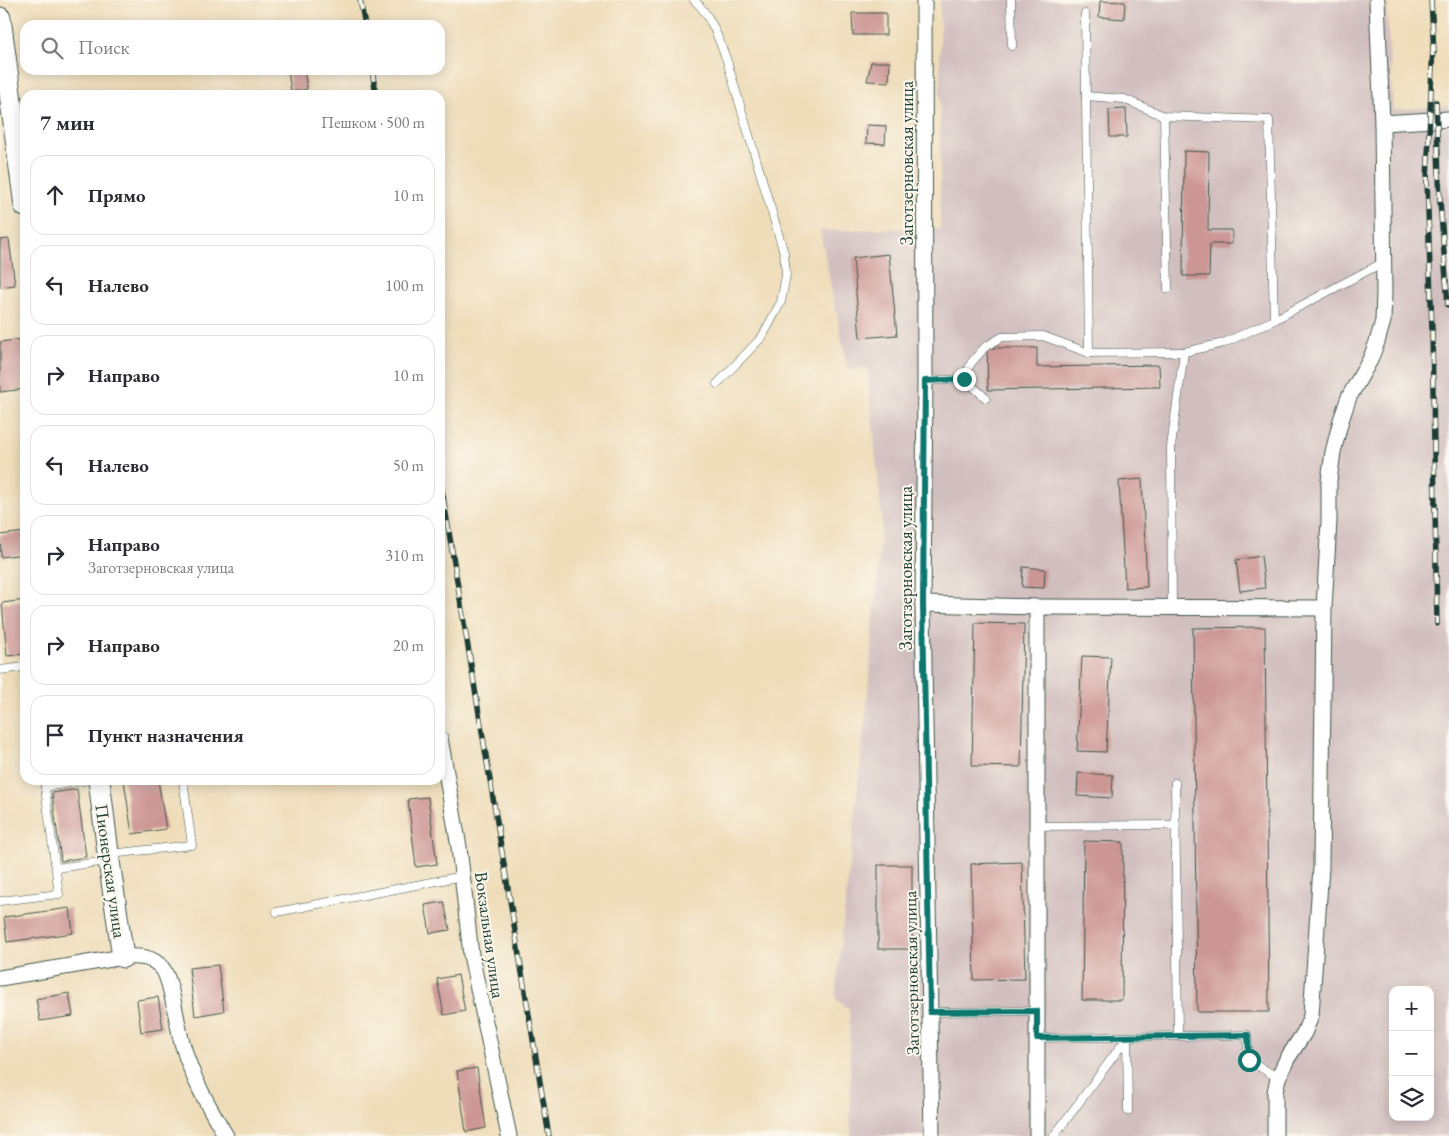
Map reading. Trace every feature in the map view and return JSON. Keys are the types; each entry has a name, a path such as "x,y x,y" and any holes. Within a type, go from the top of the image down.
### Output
{"street":[{"name":"Заготзерновская улица","path":"924,0 925,381 923,604 932,1136"},
{"path":"1275,1136 1275,1092 1278,1078 1304,1033 1311,1016 1321,867 1324,608 1329,522 1329,481 1333,452 1341,420 1349,397 1367,366 1383,321 1382,123 1377,0"},
{"path":"0,18 5,89 20,177"},
{"path":"1382,123 1449,119"},
{"path":"923,604 1037,607 1324,608"},
{"path":"1037,607 1037,1136"},
{"name":"Вокзальная улица","path":"445,765 460,847 471,955 509,1136"},
{"name":"Пионерская улица","path":"0,978 124,957 108,858 100,785"},
{"path":"124,957 137,956 151,959 163,968 169,985 182,1045 190,1069 226,1136"}],"lane":[{"path":"694,0 699,4 715,30 727,60 784,253 786,275 781,302 762,338 717,384"},
{"path":"1011,0 1012,46"},
{"path":"1085,14 1089,353"},
{"path":"1086,96 1124,99 1164,116 1269,120 1274,320"},
{"path":"1164,116 1168,289"},
{"path":"964,379 971,363 986,347 1002,337 1043,336 1089,353 1184,352 1224,343 1274,320 1384,262"},
{"path":"1172,607 1171,447 1184,352"},
{"path":"925,381 964,379 986,398"},
{"path":"0,670 20,668"},
{"path":"1175,783 1178,1036"},
{"path":"0,901 59,894 45,785"},
{"path":"56,868 192,845 184,785"},
{"path":"1037,826 1176,825"},
{"path":"277,912 463,876"},
{"path":"930,1012 1037,1011"},
{"path":"1037,1038 1248,1035 1249,1060 1278,1078"},
{"path":"1127,1038 1128,1111"},
{"path":"1054,1136 1127,1038"}],"shaded area":[{"path":"940,0 1386,0 1393,110 1449,106 1449,1136 851,1136 849,1010 835,998 867,705 882,519 867,367 848,371 820,231 940,229"}],"building":[{"path":"1100,1 1125,2 1124,19 1099,17"},
{"path":"852,13 886,13 886,35 853,35"},
{"path":"871,62 890,62 889,82 867,81"},
{"path":"289,75 305,75 307,89 291,90"},
{"path":"1126,109 1127,137 1110,137 1109,110"},
{"path":"867,125 886,126 885,144 866,143"},
{"path":"1184,151 1209,152 1208,230 1232,230 1232,244 1210,244 1209,276 1183,276"},
{"path":"9,239 15,285 0,287 0,240"},
{"path":"889,254 897,335 860,338 853,258"},
{"path":"20,339 20,390 0,392 0,342"},
{"path":"987,348 1037,348 1037,367 1159,365 1160,387 988,390"},
{"path":"1142,479 1147,587 1125,588 1119,481"},
{"path":"20,533 20,555 1,557 0,535"},
{"path":"1261,556 1265,588 1240,591 1236,560"},
{"path":"1023,567 1045,569 1044,588 1022,587"},
{"path":"20,601 20,655 7,656 2,603"},
{"path":"975,623 1024,624 1021,767 972,766"},
{"path":"1265,627 1269,1012 1197,1012 1193,628"},
{"path":"1082,656 1111,657 1106,752 1077,751"},
{"path":"1078,773 1113,775 1112,798 1077,796"},
{"path":"125,785 159,785 166,829 132,834"},
{"path":"77,789 86,857 61,861 52,793"},
{"path":"428,797 437,864 416,867 408,799"},
{"path":"1084,841 1123,842 1122,1000 1082,1000"},
{"path":"1022,862 1025,979 974,980 971,864"},
{"path":"878,865 912,865 912,949 878,949"},
{"path":"444,902 450,930 430,933 425,905"},
{"path":"70,908 73,933 7,942 4,917"},
{"path":"218,965 224,1011 195,1016 189,968"},
{"path":"458,975 465,1011 444,1015 437,979"},
{"path":"69,993 73,1016 40,1021 36,999"},
{"path":"158,997 163,1029 141,1032 137,1000"},
{"path":"477,1068 486,1128 466,1132 457,1071"}],"railway":[{"path":"360,0 364,20"},
{"path":"1431,0 1434,52"},
{"path":"1433,45 1427,180 1432,330 1437,624"},
{"path":"373,75 375,90"},
{"path":"1436,102 1440,201 1448,305"},
{"path":"445,508 549,1136"}],"route":[{"path":"964,379 925,381 923,604 930,1012 1037,1011 1037,1038 1248,1035 1249,1060"}]}
